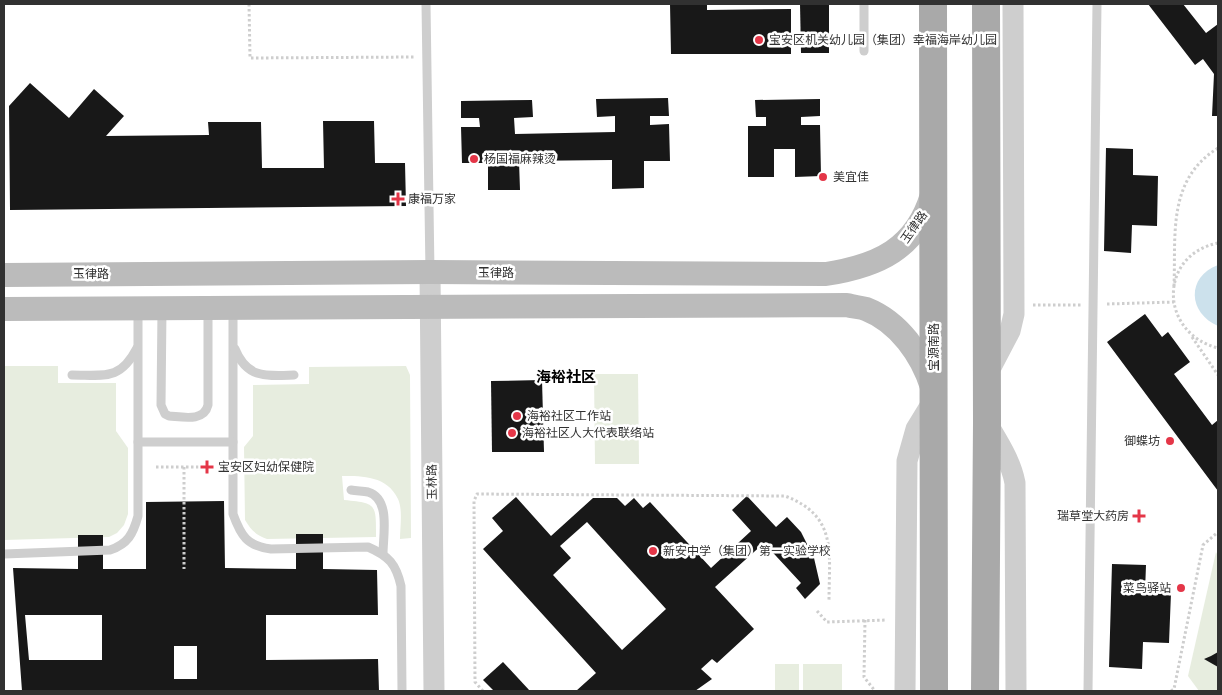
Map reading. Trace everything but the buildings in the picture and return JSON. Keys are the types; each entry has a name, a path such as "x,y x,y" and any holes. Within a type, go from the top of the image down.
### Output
{"main road":[{"name":"宝源南路","path":"933,4 934,691"},
{"path":"985,691 987,423 986,4"},
{"name":"玉律路","path":"4,275 430,272 826,274 856,268 886,257 898,249 915,230 928,208 932,196 934,176"},
{"path":"812,304 822,297 824,287 820,278 813,274"},
{"path":"4,309 847,305 865,309 881,317 906,339 924,366 935,395"}],"street":[{"path":"987,376 1010,331 1014,314 1013,4"},
{"name":"玉林路","path":"430,272 434,691"},
{"path":"905,691 907,461 916,429 935,395"},
{"path":"987,423 1008,460 1015,483 1016,691"}],"lane":[{"path":"426,4 430,272"},
{"path":"864,4 864,51"},
{"path":"1088,691 1097,4"},
{"path":"162,309 161,404 163,410 169,416 198,417 203,414 208,405 208,308"},
{"path":"4,554 110,550 120,547 128,541 138,516 138,309"},
{"path":"234,309 233,514 239,530 247,540 258,547 368,547 383,554 398,571 401,586 402,691"},
{"path":"233,345 240,360 246,368 254,373 262,376 294,375"},
{"path":"72,375 110,375 117,372 128,362 138,346"},
{"path":"138,442 233,442"},
{"path":"351,490 369,492 378,498 384,508 383,554"}],"path":[{"path":"249,4 250,58 427,57"},
{"path":"1218,148 1206,155 1194,170 1181,192 1176,210 1174,286 1174,304 1180,322 1218,375"},
{"path":"1174,286 1180,269 1191,255 1207,245 1218,243"},
{"path":"1191,336 1206,345 1218,348"},
{"path":"156,467 212,467"},
{"path":"184,467 184,569"},
{"path":"483,691 475,682 474,501 477,494 785,496 798,500 824,526 829,542 829,600"},
{"path":"1174,690 1203,545 1218,532"},
{"path":"817,611 827,622 888,620"},
{"path":"865,620 864,676 875,691"}],"shaded area":[{"path":"4,366 58,366 58,383 116,383 116,431 128,448 128,514 124,525 117,533 109,537 4,540"},
{"path":"406,366 410,375 411,538 400,539 400,508 398,499 393,491 388,486 374,479 358,476 342,476 344,500 363,502 372,507 376,518 376,537 267,539 254,532 245,520 244,447 253,436 253,385 309,384 309,367"},
{"path":"594,374 638,374 639,464 595,464"},
{"path":"1216,552 1218,556 1218,691 1199,691 1188,676"},
{"path":"775,664 799,664 799,691 775,691"},
{"path":"803,664 842,664 842,691 803,691"}],"water":[{"path":"1218,265 1218,326 1201,313 1196,304 1195,295 1196,286 1200,278"}],"place":[{"name":"宝安区机关幼儿园（集团）幸福海岸幼儿园","path":"759,40"},
{"name":"杨国福麻辣烫","path":"474,159"},
{"name":"美宜佳","path":"823,177"},
{"name":"康福万家","path":"398,199"},
{"name":"海裕社区工作站","path":"517,416"},
{"name":"海裕社区人大代表联络站","path":"512,433"},
{"name":"御蝶坊","path":"1170,441"},
{"name":"宝安区妇幼保健院","path":"207,467"},
{"name":"瑞草堂大药房","path":"1139,516"},
{"name":"新安中学（集团）第一实验学校","path":"653,551"},
{"name":"菜鸟驿站","path":"1181,588"}],"district":[{"name":"海裕社区","path":"566,377"}]}
